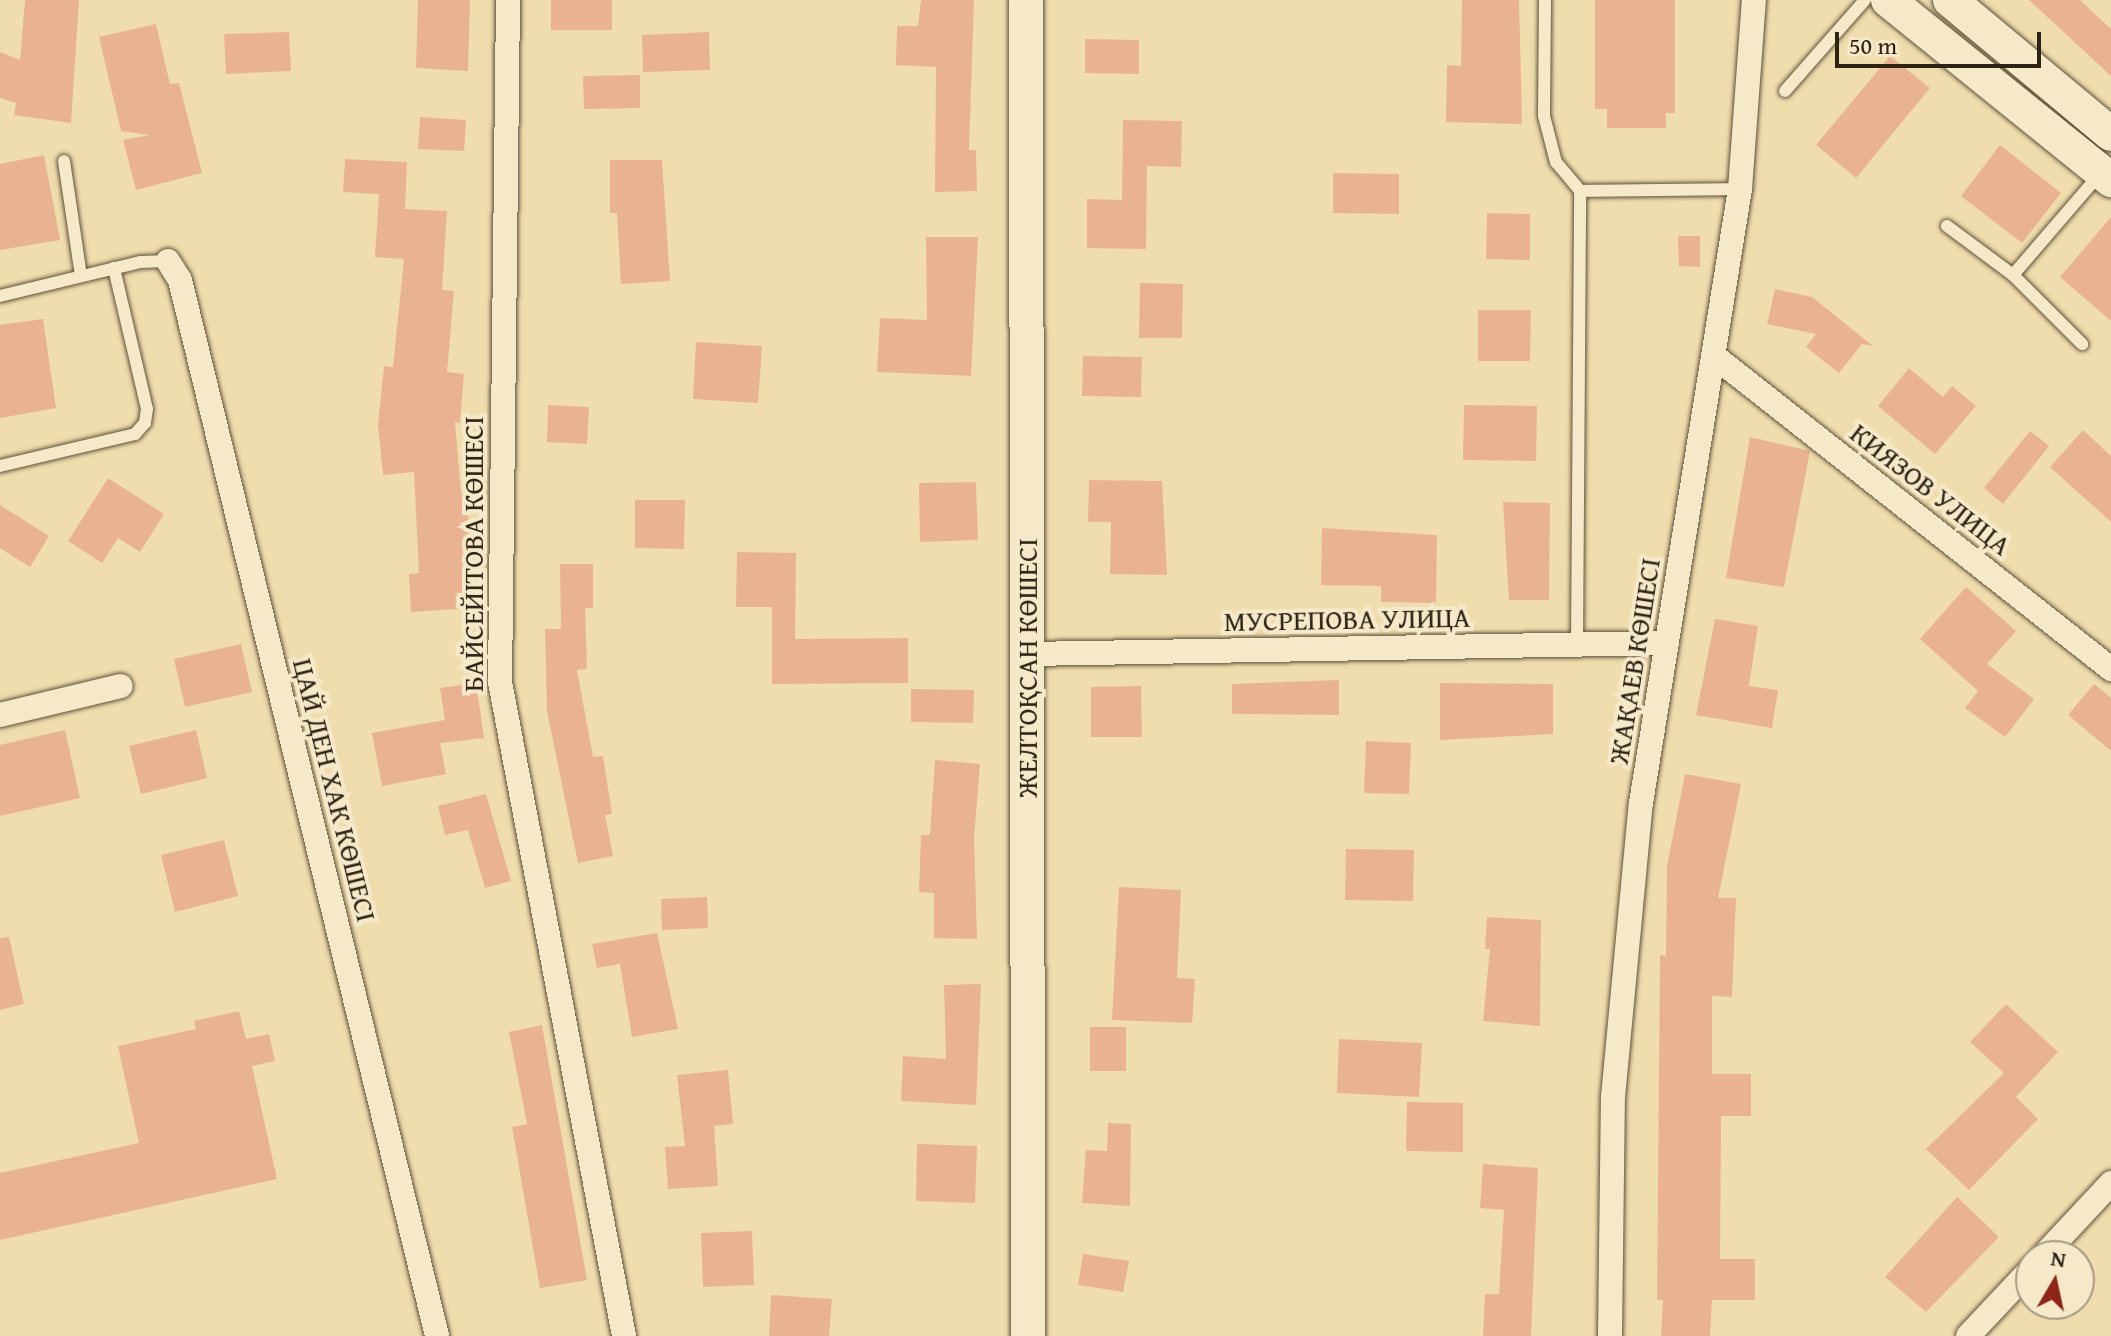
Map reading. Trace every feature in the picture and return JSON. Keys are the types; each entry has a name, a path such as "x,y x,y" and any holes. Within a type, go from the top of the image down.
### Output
{"street":[{"name":"БАЙСЕЙІТОВА КӨШЕСІ","path":"508,0 500,682 624,1336"},
{"name":"ЖЕЛТОҚСАН КӨШЕСІ","path":"1026,0 1028,1336"},
{"name":"ЖАҚАЕВ КӨШЕСІ","path":"1610,1336 1613,1097 1641,803 1740,189 1754,0"},
{"path":"1888,0 2106,176"},
{"path":"1950,0 2111,134"},
{"name":"ЦАЙ ДЕН ХАК КӨШЕСІ","path":"168,261 180,280 437,1336"},
{"name":"КИЯЗОВ УЛИЦА","path":"1714,356 2111,669"},
{"name":"МУСРЕПОВА УЛИЦА","path":"1027,654 1667,643"},
{"path":"0,715 121,686"},
{"path":"2058,1240 2111,1183"},
{"path":"1968,1336 2015,1286"}],"lane":[{"path":"1545,0 1544,116 1556,162 1580,191 1577,645"},
{"path":"1785,91 1865,0"},
{"path":"64,161 81,276"},
{"path":"2013,275 2106,176"},
{"path":"1580,191 1740,189"},
{"path":"1947,226 2013,275 2082,344"},
{"path":"0,296 114,268 168,261"},
{"path":"0,466 135,434 145,423 147,409 114,268"}],"building":[{"path":"25,0 79,0 71,123 14,115 16,103 0,98 0,52 20,60"},
{"path":"418,0 470,0 468,71 416,68"},
{"path":"551,0 612,0 612,30 551,30"},
{"path":"921,0 974,0 969,150 976,150 977,191 935,192 936,67 896,65 897,26 918,26"},
{"path":"1462,0 1519,0 1522,124 1446,122 1447,65 1461,66"},
{"path":"1595,0 1675,0 1675,113 1666,113 1666,128 1607,128 1607,109 1595,109"},
{"path":"2029,0 2080,0 2111,29 2111,76"},
{"path":"156,24 170,84 179,83 202,173 136,190 123,140 150,135 121,131 99,37"},
{"path":"289,32 291,71 226,74 224,34"},
{"path":"709,32 710,70 643,72 642,35"},
{"path":"1085,39 1139,40 1139,74 1085,73"},
{"path":"1890,56 1930,88 1856,178 1816,145"},
{"path":"640,75 640,108 584,109 583,76"},
{"path":"420,117 466,120 464,151 418,149"},
{"path":"1123,120 1182,121 1181,167 1147,166 1146,249 1087,248 1087,199 1122,200"},
{"path":"2000,145 2061,193 2022,243 1961,196"},
{"path":"44,155 60,240 0,250 0,164"},
{"path":"345,159 407,162 405,209 447,211 442,290 454,291 447,372 464,374 460,423 455,422 461,493 467,493 473,608 411,612 409,574 419,573 414,472 383,475 378,425 384,366 393,367 404,259 375,257 379,194 343,192"},
{"path":"610,160 662,160 670,281 621,284 617,213 610,213"},
{"path":"1333,173 1399,174 1399,214 1333,213"},
{"path":"1487,213 1530,214 1530,260 1486,259"},
{"path":"2111,217 2111,321 2060,277"},
{"path":"1678,236 1700,236 1700,267 1679,266"},
{"path":"926,237 978,237 971,376 877,372 880,318 927,320"},
{"path":"1140,283 1183,284 1182,338 1139,338"},
{"path":"1775,289 1812,297 1873,346 1862,344 1839,373 1806,347 1816,334 1767,324"},
{"path":"1478,310 1531,310 1530,361 1478,361"},
{"path":"43,319 56,408 0,418 0,325"},
{"path":"696,342 762,346 758,403 693,399"},
{"path":"1083,356 1142,357 1141,397 1082,396"},
{"path":"1909,368 1943,397 1952,386 1976,406 1935,454 1878,406"},
{"path":"548,405 589,407 587,444 547,442"},
{"path":"1464,405 1537,406 1536,461 1463,460"},
{"path":"2083,430 2111,456 2111,522 2050,467"},
{"path":"2030,431 2049,446 2003,504 1984,488"},
{"path":"1750,437 1810,451 1784,587 1726,578"},
{"path":"108,478 164,514 140,552 118,538 102,563 68,541"},
{"path":"1089,480 1162,481 1167,575 1110,574 1111,522 1088,522"},
{"path":"976,482 978,540 920,542 919,483"},
{"path":"635,500 685,500 684,549 635,548"},
{"path":"1503,502 1550,503 1549,600 1509,600"},
{"path":"0,505 49,536 30,567 0,548"},
{"path":"1322,528 1437,535 1436,603 1381,602 1381,586 1321,585"},
{"path":"737,552 796,553 795,639 908,638 908,683 772,684 772,607 736,607"},
{"path":"560,564 593,564 593,608 585,608 587,669 577,670 593,757 603,756 612,814 605,815 613,856 578,863 547,711 545,629 561,629"},
{"path":"1966,587 2016,631 1987,664 2034,699 2005,737 1965,708 1978,691 1920,639"},
{"path":"1715,619 1758,626 1749,686 1778,690 1772,728 1696,715"},
{"path":"241,644 252,692 185,707 174,659"},
{"path":"1339,680 1339,715 1232,714 1232,684"},
{"path":"476,683 484,738 440,743 446,774 382,786 372,733 445,720 440,688"},
{"path":"1440,683 1553,684 1553,734 1440,740"},
{"path":"2094,684 2111,698 2111,751 2068,715"},
{"path":"1141,686 1142,737 1091,737 1091,687"},
{"path":"911,689 974,690 973,723 911,722"},
{"path":"65,730 80,798 0,816 0,745"},
{"path":"196,730 207,778 141,794 129,746"},
{"path":"1366,741 1411,743 1409,794 1364,793"},
{"path":"935,760 980,764 974,837 977,939 934,938 934,893 919,892 921,835 930,835"},
{"path":"1685,774 1741,784 1718,898 1736,898 1732,997 1712,996 1712,1074 1751,1074 1751,1116 1721,1116 1720,1259 1755,1259 1755,1300 1712,1300 1710,1336 1661,1336 1663,1300 1657,1300 1660,955 1666,956 1667,866"},
{"path":"486,794 511,881 485,888 468,830 445,835 438,806"},
{"path":"224,840 238,896 175,912 161,855"},
{"path":"1346,849 1414,850 1413,901 1345,900"},
{"path":"1119,887 1181,890 1177,978 1195,979 1192,1023 1112,1020"},
{"path":"707,897 708,928 662,930 661,899"},
{"path":"1487,917 1541,920 1540,1026 1483,1021 1490,949 1485,949"},
{"path":"657,933 678,1029 632,1037 620,964 597,968 592,944"},
{"path":"9,937 24,1004 0,1010 0,938"},
{"path":"981,984 976,1105 901,1101 903,1056 946,1059 944,985"},
{"path":"2006,1004 2058,1052 2016,1097 2038,1119 1969,1190 1926,1149 2004,1073 1970,1042"},
{"path":"239,1011 246,1039 269,1034 275,1061 252,1066 277,1179 0,1240 0,1173 139,1143 118,1046 196,1029 194,1021"},
{"path":"542,1025 587,1280 540,1288 512,1127 527,1124 509,1032"},
{"path":"1090,1027 1126,1027 1126,1071 1090,1071"},
{"path":"1339,1039 1422,1043 1419,1097 1337,1093"},
{"path":"728,1070 733,1124 714,1126 718,1186 668,1189 665,1147 685,1146 677,1075"},
{"path":"1407,1102 1463,1103 1463,1152 1406,1151"},
{"path":"1108,1123 1131,1124 1130,1206 1082,1203 1086,1150 1107,1151"},
{"path":"917,1144 977,1146 975,1203 916,1201"},
{"path":"1483,1164 1538,1168 1531,1336 1483,1336 1485,1294 1499,1294 1504,1210 1480,1208"},
{"path":"1957,1197 1999,1237 1926,1312 1885,1277"},
{"path":"752,1231 754,1285 703,1287 701,1233"},
{"path":"1083,1254 1129,1261 1123,1292 1078,1285"},
{"path":"771,1295 832,1299 829,1336 769,1336"}]}
